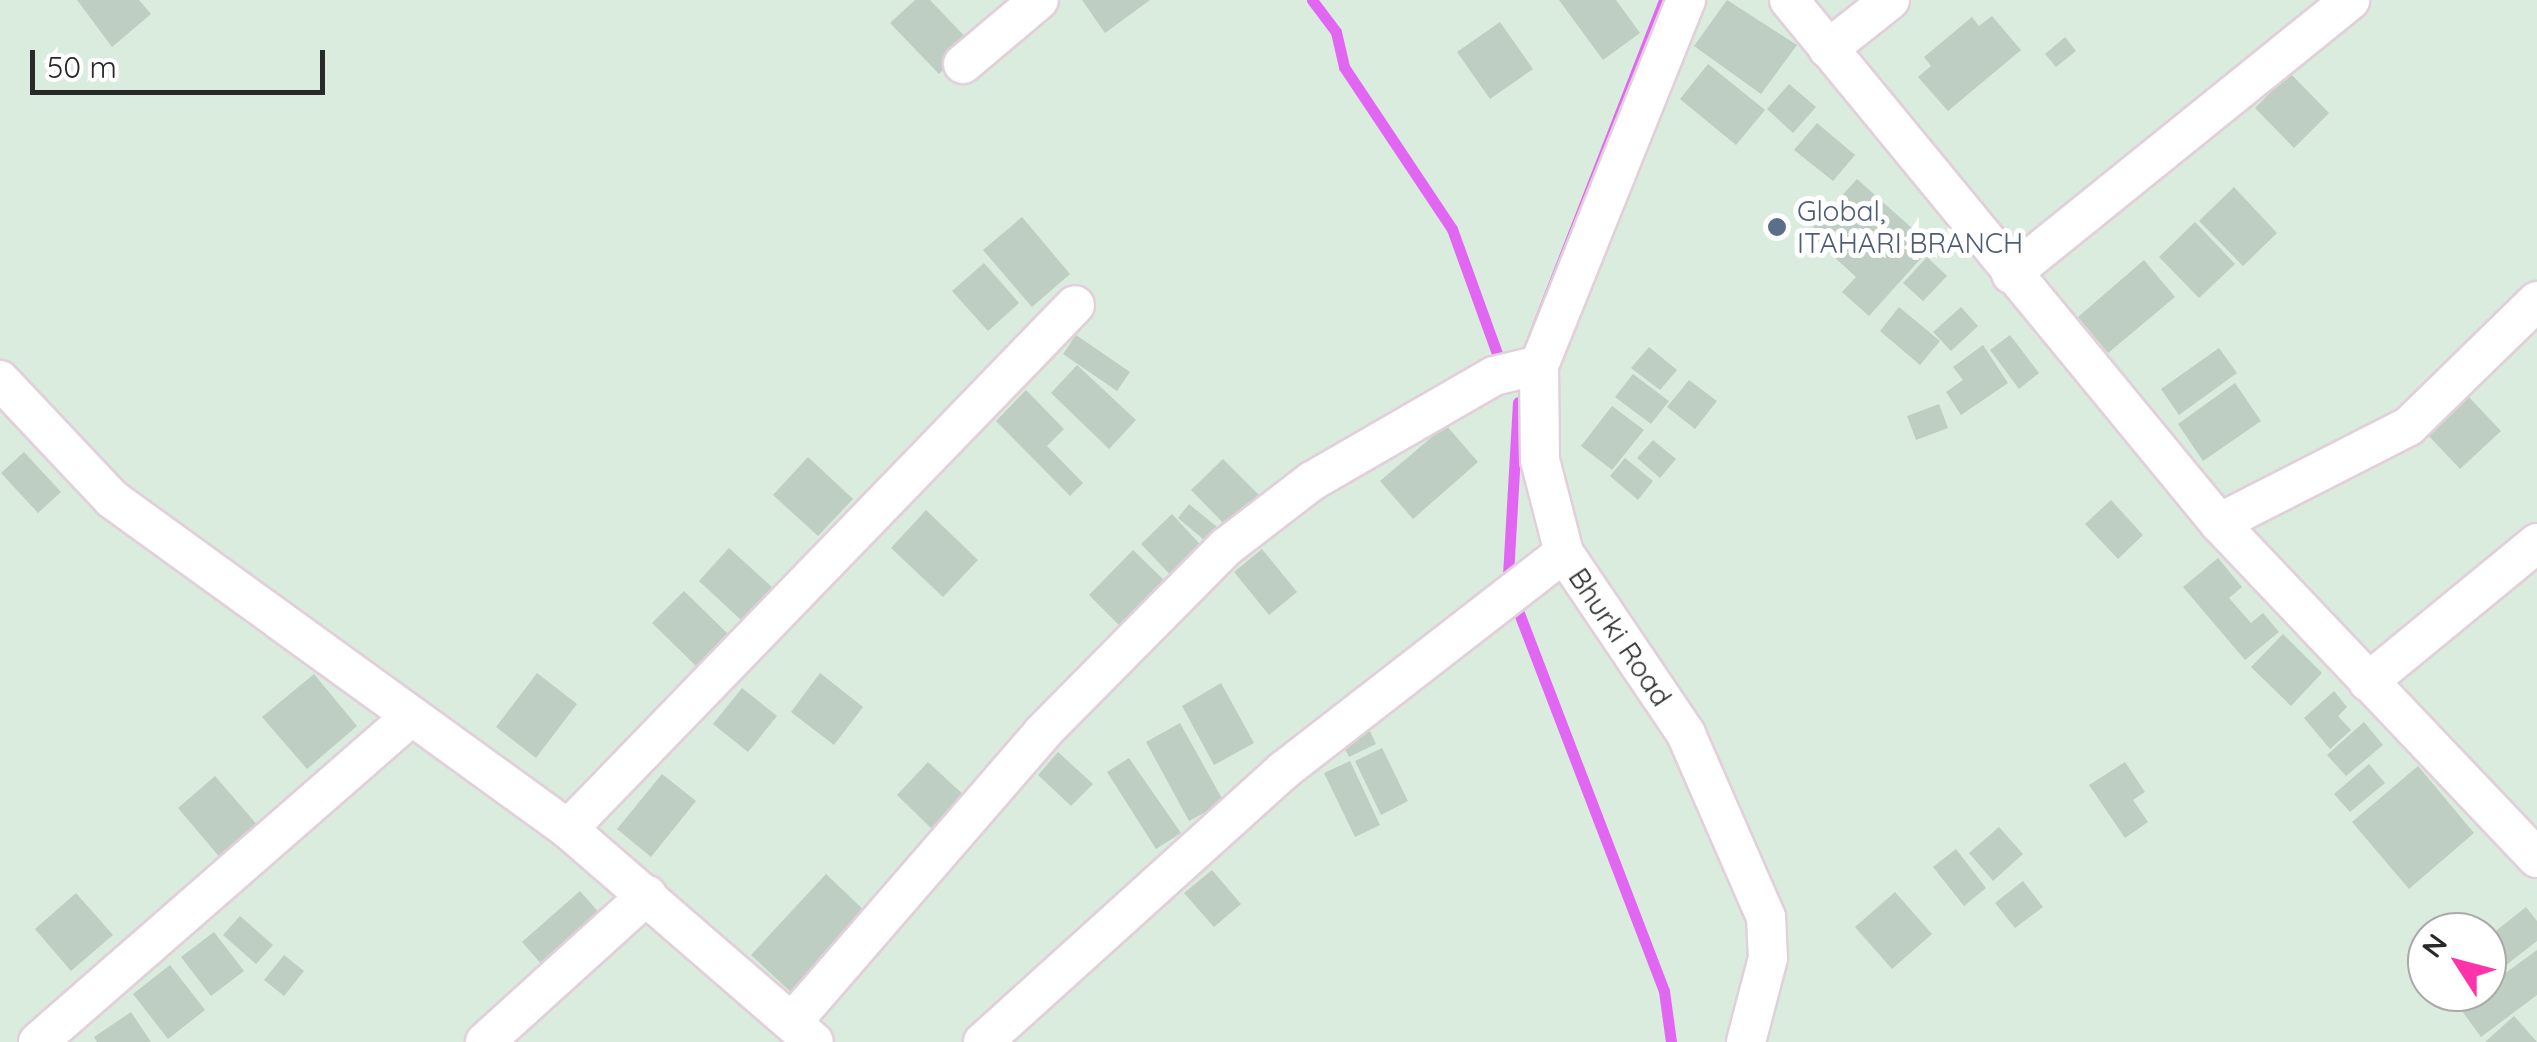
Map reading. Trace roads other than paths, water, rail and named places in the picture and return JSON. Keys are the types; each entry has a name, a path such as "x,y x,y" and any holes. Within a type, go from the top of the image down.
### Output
{"street":[{"path":"963,64 1039,0"},
{"name":"Bhurki Road","path":"1686,0 1539,365 1540,460 1564,554 1686,734 1766,918 1764,985 1746,1042"},
{"path":"1788,0 2219,523 2537,858"},
{"path":"1828,49 1890,0"},
{"path":"2011,274 2350,0"},
{"path":"2219,523 2409,426 2537,301"},
{"path":"568,830 1075,305"},
{"path":"0,380 112,499 568,830 803,1032 1044,732 1226,546 1312,481 1494,376 1539,365"},
{"path":"2368,682 2537,543"},
{"path":"984,1042 1284,770 1564,554"},
{"path":"38,1042 410,717"},
{"path":"485,1042 647,895"}],"waterway":[{"path":"1312,0 1336,32 1344,67 1452,229 1499,359 1507,365"},
{"path":"1528,349 1664,0"},
{"path":"1508,575 1518,402"},
{"path":"1517,608 1664,991 1671,1042"}],"place":[{"name":"Global, ITAHARI BRANCH","path":"1777,227"}]}
